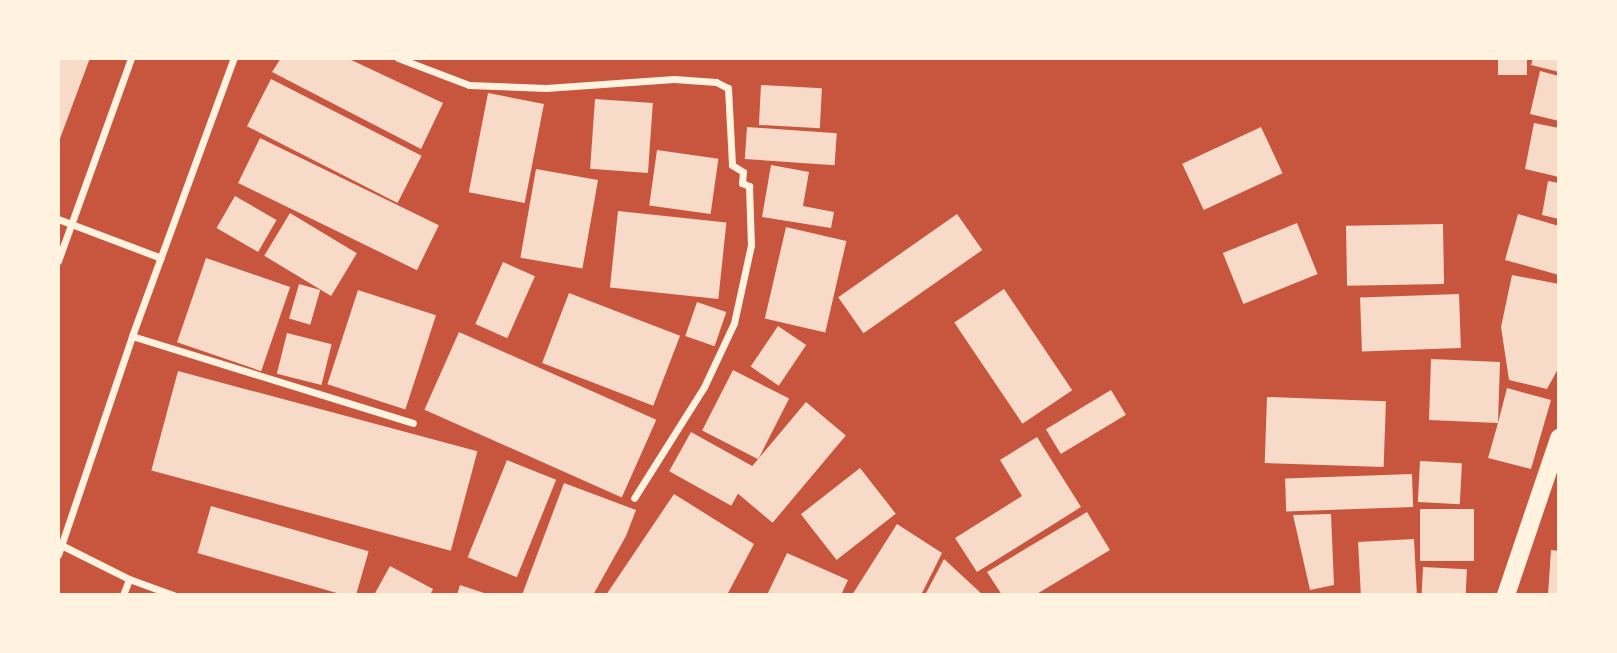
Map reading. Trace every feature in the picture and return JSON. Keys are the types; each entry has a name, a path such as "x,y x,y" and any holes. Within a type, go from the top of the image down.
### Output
{"main road":[{"path":"1506,595 1559,438"}],"street":[{"path":"58,261 131,58"},
{"path":"58,555 59,544 132,336 234,58"},
{"path":"398,58 469,85 546,88 674,79 716,82 728,88 732,165 743,172 742,183 749,186 750,198 751,245 734,323 704,387 634,498"},
{"path":"58,219 161,258"},
{"path":"132,336 413,423"},
{"path":"59,544 129,579 173,595"},
{"path":"123,595 129,579"}],"building":[{"path":"58,58 90,58 58,144"},
{"path":"281,58 347,58 443,103 421,149 272,72"},
{"path":"1498,58 1527,58 1527,75 1498,75"},
{"path":"1533,58 1559,58 1559,72 1531,65"},
{"path":"1540,71 1559,76 1559,121 1530,114"},
{"path":"271,79 422,156 398,203 247,126"},
{"path":"761,85 822,88 820,128 759,125"},
{"path":"488,93 544,104 525,203 469,192"},
{"path":"595,99 653,103 648,173 590,169"},
{"path":"1534,123 1559,128 1559,177 1525,169"},
{"path":"747,127 837,133 835,165 745,159"},
{"path":"1261,127 1283,173 1204,210 1182,164"},
{"path":"260,138 439,225 417,270 238,183"},
{"path":"657,150 718,159 711,214 649,205"},
{"path":"771,165 809,172 803,206 834,212 831,228 762,217"},
{"path":"536,169 598,180 582,269 520,258"},
{"path":"1548,181 1559,183 1559,219 1542,215"},
{"path":"235,196 277,220 258,252 216,228"},
{"path":"618,211 726,222 718,299 610,288"},
{"path":"290,213 357,253 331,296 264,256"},
{"path":"957,214 982,250 863,333 838,297"},
{"path":"1518,214 1559,226 1559,275 1505,260"},
{"path":"1297,223 1318,274 1243,304 1223,253"},
{"path":"1443,224 1444,284 1347,286 1346,226"},
{"path":"786,227 846,241 825,333 765,319"},
{"path":"206,258 290,287 261,371 177,342"},
{"path":"503,262 535,276 507,338 475,324"},
{"path":"1512,275 1559,284 1559,367 1547,389 1509,380 1501,327"},
{"path":"299,284 320,290 310,325 289,319"},
{"path":"1004,289 1072,390 1022,424 954,323"},
{"path":"358,290 436,315 405,409 327,384"},
{"path":"569,293 680,336 653,406 542,363"},
{"path":"1459,294 1461,348 1362,351 1360,297"},
{"path":"697,302 726,312 715,346 685,336"},
{"path":"778,326 806,345 779,386 751,367"},
{"path":"459,332 656,420 622,498 424,410"},
{"path":"287,333 332,344 321,385 277,374"},
{"path":"1431,359 1500,362 1498,423 1429,420"},
{"path":"733,370 789,399 758,459 702,431"},
{"path":"178,371 477,451 451,551 151,470"},
{"path":"1507,388 1551,400 1531,469 1488,458"},
{"path":"1111,390 1126,415 1061,454 1046,429"},
{"path":"1267,397 1386,401 1384,467 1265,463"},
{"path":"806,402 846,435 773,523 733,489"},
{"path":"691,432 753,466 731,506 669,471"},
{"path":"1037,437 1081,507 977,572 955,538 1022,496 1000,460"},
{"path":"507,460 556,480 517,577 468,557"},
{"path":"1420,461 1462,463 1460,504 1418,502"},
{"path":"860,468 896,514 837,560 801,514"},
{"path":"1412,474 1413,507 1286,511 1285,478"},
{"path":"564,483 636,510 626,536 593,595 522,595"},
{"path":"674,494 754,544 727,595 606,595"},
{"path":"211,506 369,551 356,595 344,595 197,553"},
{"path":"1420,509 1474,509 1474,561 1420,561"},
{"path":"1087,512 1110,550 1035,595 1002,595 987,572"},
{"path":"1331,514 1334,585 1310,590 1293,515"},
{"path":"897,524 942,553 921,595 852,595"},
{"path":"1414,539 1417,595 1361,595 1358,542"},
{"path":"1551,550 1559,551 1559,595 1548,595"},
{"path":"787,553 848,580 841,595 767,595"},
{"path":"944,559 983,595 925,595"},
{"path":"390,566 433,589 430,595 374,595"},
{"path":"1423,567 1467,569 1466,595 1422,595"},
{"path":"460,585 490,595 457,595"}]}
